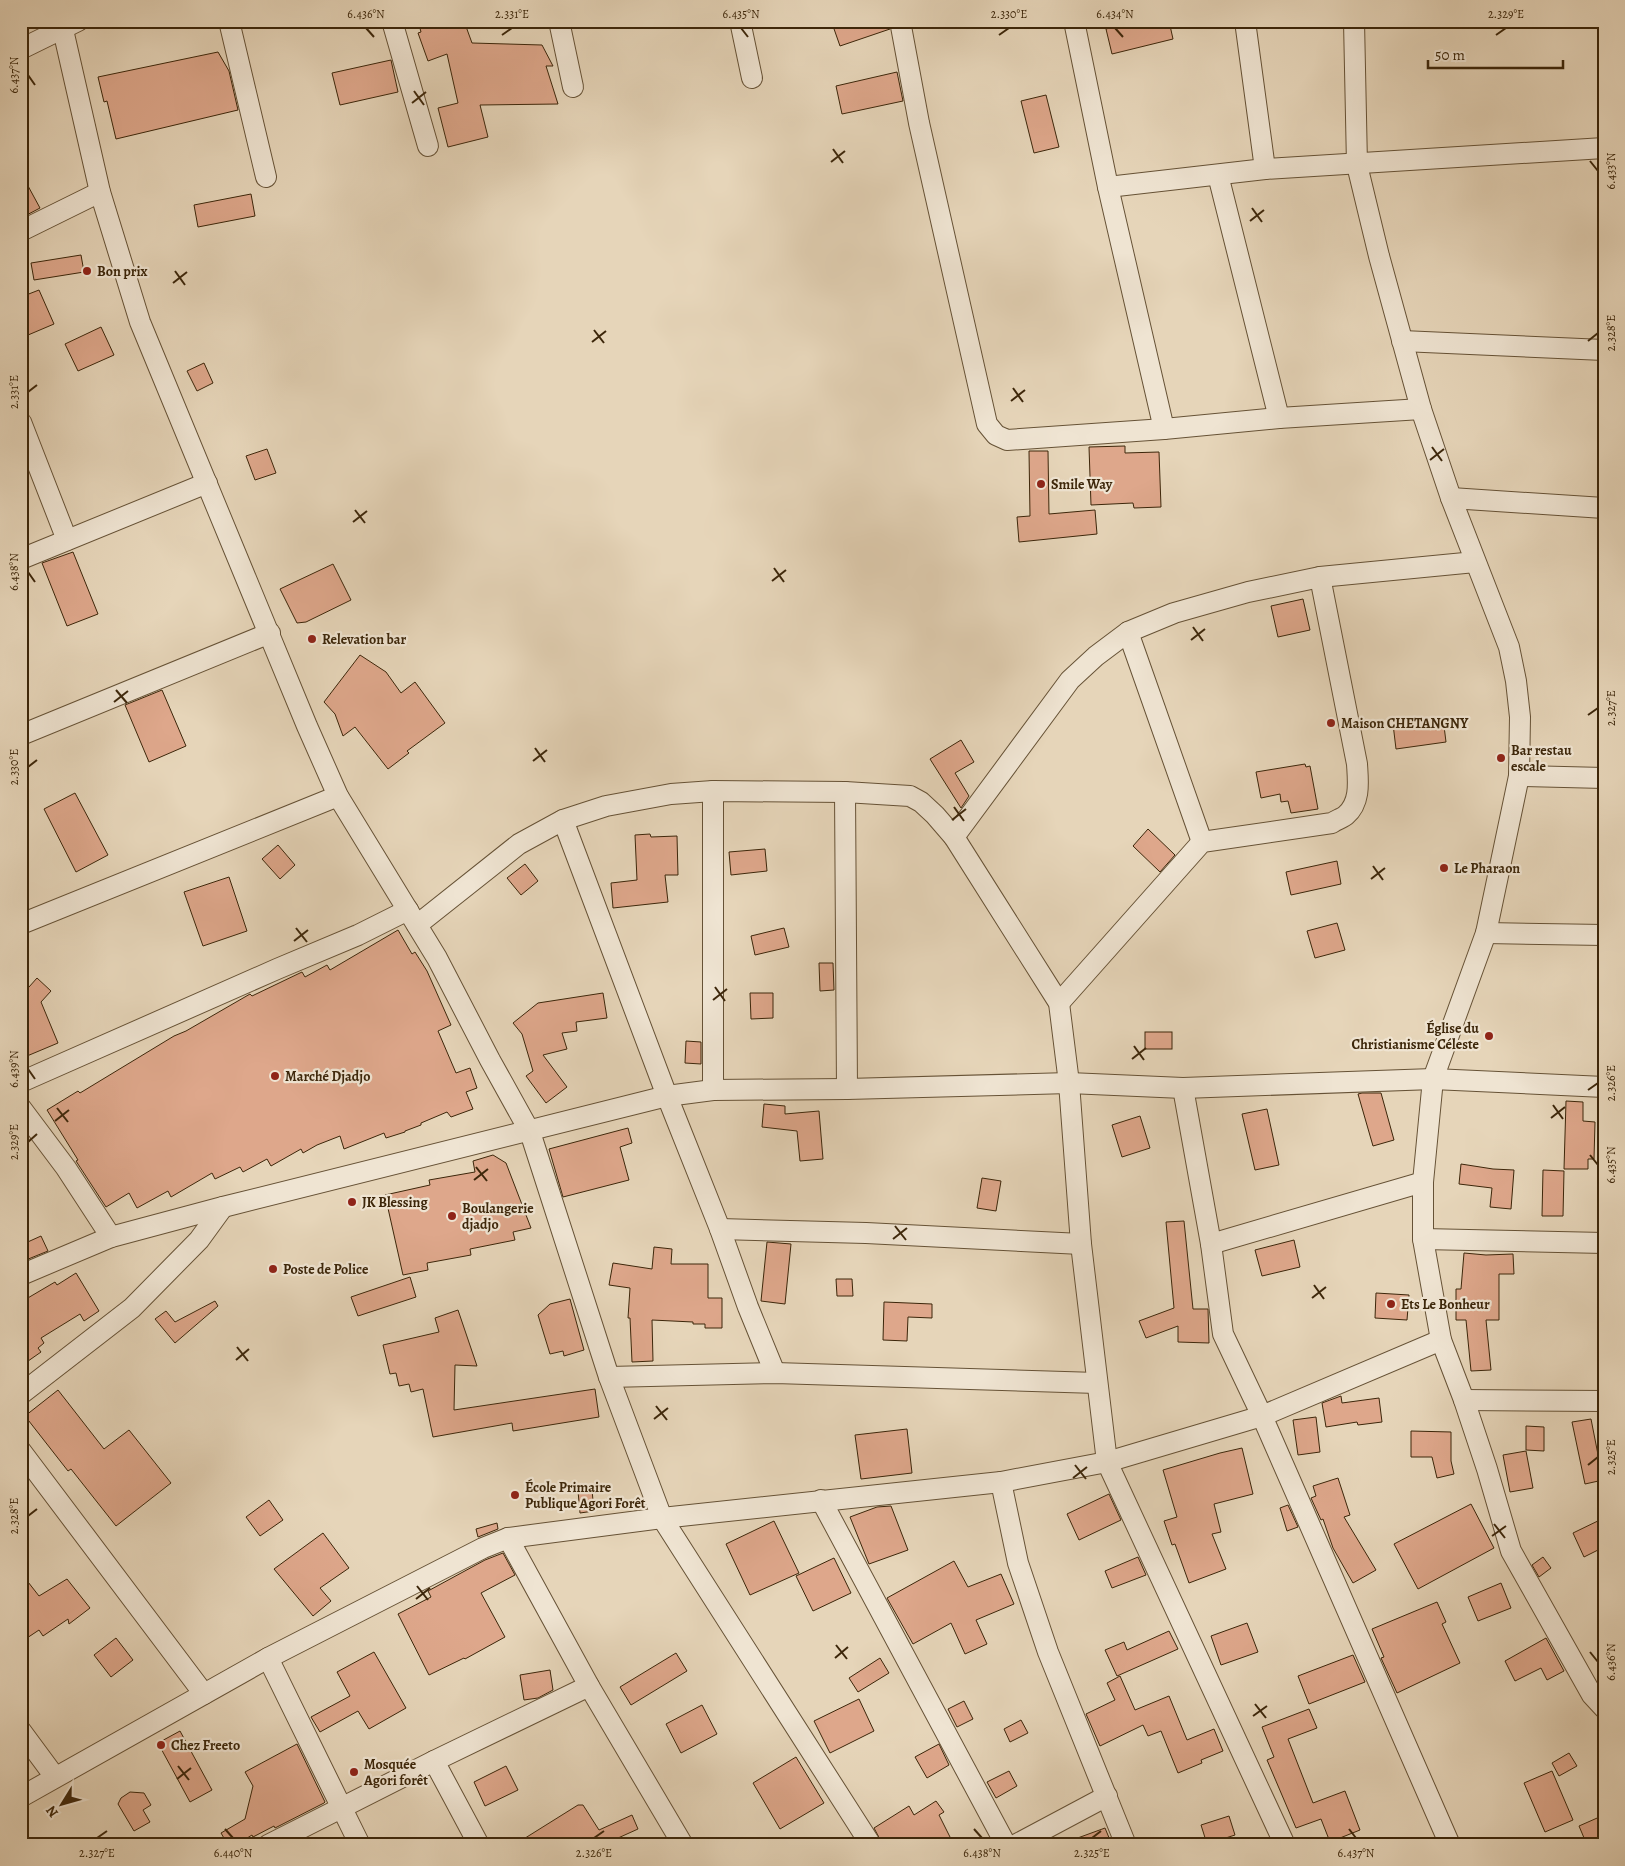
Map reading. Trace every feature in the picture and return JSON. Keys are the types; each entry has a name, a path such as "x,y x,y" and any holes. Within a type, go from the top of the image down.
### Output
{"street":[{"path":"229,21 266,177"},
{"path":"392,21 428,146"},
{"path":"559,21 574,88"},
{"path":"740,21 752,78"},
{"path":"900,21 919,124 987,424 996,436 1007,440 1164,430 1279,418 1420,409"},
{"path":"1074,21 1108,187 1164,430"},
{"path":"1245,21 1265,169"},
{"path":"1354,21 1358,165 1420,409 1451,498 1508,647 1516,681 1520,717 1520,776 1486,933 1433,1079 1423,1182 1424,1239 1441,1340 1464,1400 1487,1469 1511,1551 1600,1696"},
{"path":"21,49 68,24 100,192 140,322 338,796 413,918 530,1132 609,1377 662,1518 871,1845"},
{"path":"1108,187 1265,169 1358,165 1604,148"},
{"path":"1218,175 1279,418"},
{"path":"21,231 100,192"},
{"path":"1402,341 1604,350"},
{"path":"21,422 67,540"},
{"path":"21,559 207,483"},
{"path":"1451,498 1604,508"},
{"path":"954,837 1070,680 1096,656 1128,632 1174,613 1248,592 1320,577 1475,562"},
{"path":"1060,1003 1202,842 1332,823 1347,814 1356,800 1358,786 1357,764 1320,577"},
{"path":"1128,632 1202,842"},
{"path":"21,735 270,633"},
{"path":"1520,776 1604,778"},
{"path":"713,791 713,1090"},
{"path":"21,1082 358,935 413,918 519,844 563,820 606,806 671,794 713,791 845,792 910,796 921,802 954,837 1060,1003 1081,1244 1106,1462 1285,1845"},
{"path":"845,792 847,1089"},
{"path":"21,924 338,796"},
{"path":"563,820 667,1096 775,1373"},
{"path":"1486,933 1604,935"},
{"path":"21,1275 111,1237 223,1207 530,1132 667,1096 713,1090 847,1089 1068,1083 1184,1088 1433,1079 1604,1087"},
{"path":"1184,1088 1211,1244 1223,1334 1262,1416 1450,1845"},
{"path":"21,1108 66,1168 111,1237"},
{"path":"1211,1244 1423,1182"},
{"path":"21,1394 132,1308 199,1240 223,1207"},
{"path":"720,1229 1081,1244"},
{"path":"1424,1239 1604,1243"},
{"path":"21,1796 268,1658 483,1548 508,1538 662,1518 1001,1482 1106,1462 1262,1416 1441,1340"},
{"path":"609,1377 775,1373 1096,1383"},
{"path":"1464,1400 1604,1401"},
{"path":"21,1451 204,1694"},
{"path":"1001,1482 1018,1563 1048,1652 1126,1845"},
{"path":"821,1500 1006,1845"},
{"path":"508,1538 589,1686 683,1845"},
{"path":"268,1658 360,1845"},
{"path":"268,1845 434,1760 589,1686"},
{"path":"21,1731 55,1778"},
{"path":"434,1760 479,1845"},
{"path":"1014,1845 1107,1796"}],"building":[{"path":"418,21 464,21 472,43 542,45 553,66 546,66 558,104 480,105 488,137 448,147 438,108 458,103 447,54 428,61 418,33 421,32"},
{"path":"847,21 888,21 890,29 840,46 833,26"},
{"path":"1137,21 1169,21 1173,39 1112,54 1106,29"},
{"path":"218,52 229,71 238,110 116,139 107,101 104,102 98,77"},
{"path":"391,60 398,92 340,105 332,73"},
{"path":"897,72 903,101 842,114 836,86"},
{"path":"1046,95 1059,147 1034,153 1021,101"},
{"path":"21,173 40,208 21,218"},
{"path":"251,194 255,216 198,227 194,205"},
{"path":"81,255 84,272 34,280 31,263"},
{"path":"39,290 54,324 21,338 21,297"},
{"path":"101,327 114,355 78,371 65,344"},
{"path":"204,363 213,383 197,391 187,371"},
{"path":"1125,446 1125,453 1159,452 1161,507 1134,508 1133,503 1091,505 1089,447"},
{"path":"267,449 276,473 255,480 246,456"},
{"path":"1029,451 1048,451 1049,514 1095,510 1097,534 1019,542 1017,517 1030,516"},
{"path":"73,552 98,614 67,626 42,563"},
{"path":"333,564 351,600 306,622 297,623 280,589"},
{"path":"1303,599 1310,630 1278,637 1271,606"},
{"path":"360,655 386,672 401,693 415,682 445,723 407,751 409,753 388,769 355,727 343,736 335,714 324,702"},
{"path":"162,690 186,746 149,762 125,705"},
{"path":"1443,718 1446,742 1396,749 1393,724"},
{"path":"961,740 974,762 955,773 969,796 961,808 930,759"},
{"path":"1305,764 1306,767 1310,766 1318,809 1291,813 1288,801 1281,802 1280,794 1261,798 1256,772"},
{"path":"75,793 108,855 76,872 44,809"},
{"path":"1148,829 1175,855 1160,872 1133,846"},
{"path":"650,834 651,837 677,836 678,875 665,875 668,902 613,908 611,883 637,880 635,835"},
{"path":"278,845 295,865 280,879 262,859"},
{"path":"765,849 767,871 731,875 729,852"},
{"path":"1337,861 1341,884 1291,895 1286,872"},
{"path":"525,864 538,881 521,895 507,878"},
{"path":"229,877 247,931 203,946 184,892"},
{"path":"1337,923 1345,950 1315,958 1307,931"},
{"path":"784,928 789,947 755,955 751,936"},
{"name":"Marché Djadjo","path":"398,930 412,954 415,952 427,971 451,1025 438,1031 456,1073 470,1068 477,1088 466,1092 473,1109 451,1117 447,1112 405,1132 386,1138 384,1133 344,1149 340,1136 303,1153 301,1149 271,1166 267,1159 243,1172 240,1167 215,1179 212,1173 171,1197 168,1191 137,1208 129,1193 106,1207 76,1161 78,1160 47,1110 78,1091 80,1093 174,1036 250,994 252,996 302,972 305,977 327,965 330,970"},
{"path":"819,963 833,963 834,990 820,991"},
{"path":"37,978 51,991 41,1002 58,1043 27,1056 21,1041 21,996"},
{"path":"603,993 607,1018 576,1022 577,1031 562,1033 567,1049 543,1055 567,1087 546,1103 526,1076 533,1071 522,1034 513,1023 538,1003"},
{"path":"750,993 773,993 773,1018 751,1019"},
{"path":"1145,1032 1172,1032 1172,1049 1145,1049"},
{"path":"686,1041 701,1042 701,1064 685,1063"},
{"path":"1381,1093 1394,1140 1373,1146 1358,1094"},
{"path":"1566,1101 1583,1102 1583,1121 1595,1122 1594,1159 1588,1159 1588,1169 1564,1169"},
{"path":"764,1104 785,1106 785,1114 819,1111 823,1159 800,1161 797,1131 762,1127"},
{"path":"1267,1109 1279,1165 1255,1170 1242,1114"},
{"path":"1140,1116 1150,1148 1122,1157 1112,1125"},
{"path":"628,1128 632,1143 620,1147 629,1180 563,1197 549,1149"},
{"path":"493,1155 506,1163 531,1228 513,1232 515,1240 470,1249 471,1255 427,1263 428,1270 403,1275 385,1195 430,1185 429,1180 475,1172 473,1161"},
{"path":"1461,1164 1514,1170 1511,1209 1490,1207 1492,1188 1459,1184"},
{"path":"1543,1170 1564,1171 1563,1216 1542,1216"},
{"path":"982,1178 1001,1181 996,1211 977,1208"},
{"path":"1184,1221 1193,1309 1208,1309 1209,1343 1178,1342 1178,1326 1146,1338 1139,1321 1174,1308 1166,1222"},
{"path":"41,1236 48,1251 21,1262 21,1245"},
{"path":"1294,1240 1300,1267 1262,1276 1255,1250"},
{"path":"767,1242 791,1244 785,1304 761,1301"},
{"path":"654,1247 672,1249 671,1264 708,1264 708,1298 722,1298 722,1328 705,1328 705,1324 693,1324 693,1322 652,1320 653,1361 632,1362 630,1318 628,1318 630,1288 609,1285 613,1263 652,1269"},
{"path":"1464,1253 1486,1255 1513,1254 1514,1274 1499,1274 1499,1320 1486,1320 1491,1370 1471,1371 1466,1320 1456,1320 1456,1289 1461,1289"},
{"path":"76,1273 99,1311 84,1321 80,1314 41,1338 44,1343 38,1348 41,1352 21,1366 21,1302 55,1282 57,1285"},
{"path":"410,1277 416,1297 358,1316 351,1297"},
{"path":"836,1279 852,1279 853,1296 837,1296"},
{"path":"1376,1293 1409,1295 1407,1320 1375,1318"},
{"path":"570,1299 584,1350 564,1356 563,1351 550,1354 538,1315 550,1304"},
{"path":"215,1301 218,1306 175,1343 155,1319 166,1311 175,1322"},
{"path":"884,1302 932,1304 932,1318 908,1317 907,1341 883,1340"},
{"path":"458,1310 477,1366 455,1365 454,1410 595,1389 599,1417 513,1431 512,1423 433,1437 423,1389 411,1392 409,1384 399,1386 396,1373 390,1374 383,1345 439,1332 435,1318"},
{"path":"58,1390 104,1449 129,1430 171,1483 116,1526 71,1469 68,1471 25,1416"},
{"path":"1341,1396 1342,1403 1379,1398 1382,1422 1358,1425 1357,1422 1326,1427 1322,1403"},
{"path":"1316,1417 1320,1452 1298,1455 1293,1420"},
{"path":"1591,1419 1603,1480 1585,1484 1572,1422"},
{"path":"1526,1426 1544,1427 1544,1451 1526,1450"},
{"path":"907,1429 912,1473 861,1479 855,1435"},
{"path":"1411,1431 1451,1432 1451,1461 1454,1474 1437,1478 1432,1457 1411,1457"},
{"path":"1242,1448 1253,1494 1214,1504 1221,1532 1212,1534 1226,1569 1189,1583 1175,1544 1172,1545 1164,1521 1177,1517 1163,1470"},
{"path":"1526,1451 1533,1488 1510,1492 1503,1455"},
{"path":"1338,1478 1350,1515 1344,1517 1376,1570 1353,1583 1333,1548 1323,1519 1321,1520 1311,1498 1316,1496 1313,1486"},
{"path":"592,1490 594,1511 580,1513 578,1491"},
{"path":"1109,1494 1121,1520 1079,1540 1067,1514"},
{"path":"269,1500 283,1520 260,1536 246,1517"},
{"path":"1471,1504 1494,1548 1418,1589 1394,1544"},
{"path":"1288,1505 1298,1527 1287,1531 1280,1508"},
{"path":"891,1506 908,1550 869,1564 850,1517 877,1507"},
{"path":"1604,1518 1604,1547 1584,1557 1573,1533"},
{"path":"774,1521 799,1573 750,1595 726,1544"},
{"path":"497,1523 498,1529 478,1537 476,1529"},
{"path":"323,1533 349,1568 320,1588 331,1601 313,1616 274,1569"},
{"path":"503,1553 515,1575 481,1593 505,1637 465,1659 429,1675 398,1614 431,1597 428,1591 485,1560"},
{"path":"1138,1557 1146,1575 1112,1588 1105,1571"},
{"path":"1543,1557 1551,1568 1539,1577 1532,1565"},
{"path":"834,1558 851,1593 813,1611 796,1576"},
{"path":"954,1561 968,1587 1001,1574 1014,1604 976,1620 987,1644 965,1654 951,1623 913,1644 887,1598"},
{"path":"21,1573 39,1596 67,1579 90,1608 69,1624 68,1619 43,1636 39,1630 21,1642"},
{"path":"1501,1583 1511,1608 1478,1621 1468,1597"},
{"path":"1437,1602 1446,1622 1442,1624 1460,1663 1397,1693 1381,1658 1384,1657 1372,1629"},
{"path":"1247,1623 1258,1652 1221,1665 1211,1636"},
{"path":"1169,1631 1178,1649 1117,1676 1105,1650 1124,1642 1127,1650"},
{"path":"116,1638 133,1660 111,1677 94,1655"},
{"path":"1546,1638 1564,1671 1547,1680 1541,1668 1515,1681 1505,1661"},
{"path":"374,1652 406,1708 369,1729 358,1711 320,1732 311,1717 350,1696 337,1672"},
{"path":"676,1653 687,1671 631,1705 620,1687"},
{"path":"1353,1655 1365,1682 1309,1704 1298,1676"},
{"path":"880,1658 889,1673 858,1692 849,1678"},
{"path":"550,1670 553,1690 538,1698 524,1700 520,1675"},
{"path":"1120,1676 1135,1710 1169,1696 1187,1740 1214,1729 1223,1751 1201,1760 1202,1763 1178,1773 1161,1731 1148,1736 1143,1725 1100,1746 1086,1714 1115,1700 1107,1683"},
{"path":"859,1699 874,1731 830,1753 814,1721"},
{"path":"964,1701 973,1719 957,1727 948,1709"},
{"path":"702,1705 717,1734 681,1753 666,1724"},
{"path":"1309,1709 1317,1728 1288,1739 1313,1803 1345,1791 1360,1830 1330,1842 1321,1819 1296,1828 1267,1760 1274,1757 1262,1727"},
{"path":"1021,1720 1028,1733 1010,1742 1004,1729"},
{"path":"180,1731 212,1790 190,1802 158,1743"},
{"path":"297,1744 325,1802 275,1828 274,1826 253,1837 252,1835 236,1845 228,1845 221,1833 245,1819 253,1786 245,1772"},
{"path":"939,1744 949,1765 927,1778 915,1757"},
{"path":"1569,1753 1577,1766 1559,1776 1552,1763"},
{"path":"796,1757 824,1803 780,1829 753,1783"},
{"path":"506,1766 518,1790 485,1806 474,1782"},
{"path":"1009,1771 1017,1786 996,1798 987,1782"},
{"path":"1552,1771 1573,1820 1545,1832 1524,1783"},
{"path":"130,1792 144,1793 151,1805 143,1810 150,1822 134,1831 118,1804 121,1798"},
{"path":"936,1801 944,1812 939,1815 954,1845 883,1845 874,1828 909,1806 914,1815"},
{"path":"578,1805 583,1805 599,1830 632,1815 638,1829 607,1843 608,1845 514,1845"},
{"path":"1604,1815 1604,1845 1587,1845 1579,1826"},
{"path":"1229,1816 1235,1835 1207,1844 1201,1825"},
{"path":"1105,1828 1112,1845 1064,1845 1064,1843"}],"place":[{"name":"Bon prix","path":"87,271"},
{"name":"Smile Way","path":"1041,484"},
{"name":"Relevation bar","path":"312,639"},
{"name":"Maison CHETANGNY","path":"1331,723"},
{"name":"Bar restau escale","path":"1501,758"},
{"name":"Le Pharaon","path":"1444,868"},
{"name":"Église du Christianisme Céleste","path":"1489,1036"},
{"name":"Marché Djadjo","path":"275,1076"},
{"name":"JK Blessing","path":"352,1202"},
{"name":"Boulangerie djadjo","path":"452,1216"},
{"name":"Poste de Police","path":"273,1269"},
{"name":"Ets Le Bonheur","path":"1391,1304"},
{"name":"École Primaire Publique Agori Forêt","path":"515,1495"},
{"name":"Chez Freeto","path":"161,1745"},
{"name":"Mosquée Agori forêt","path":"354,1772"}]}
